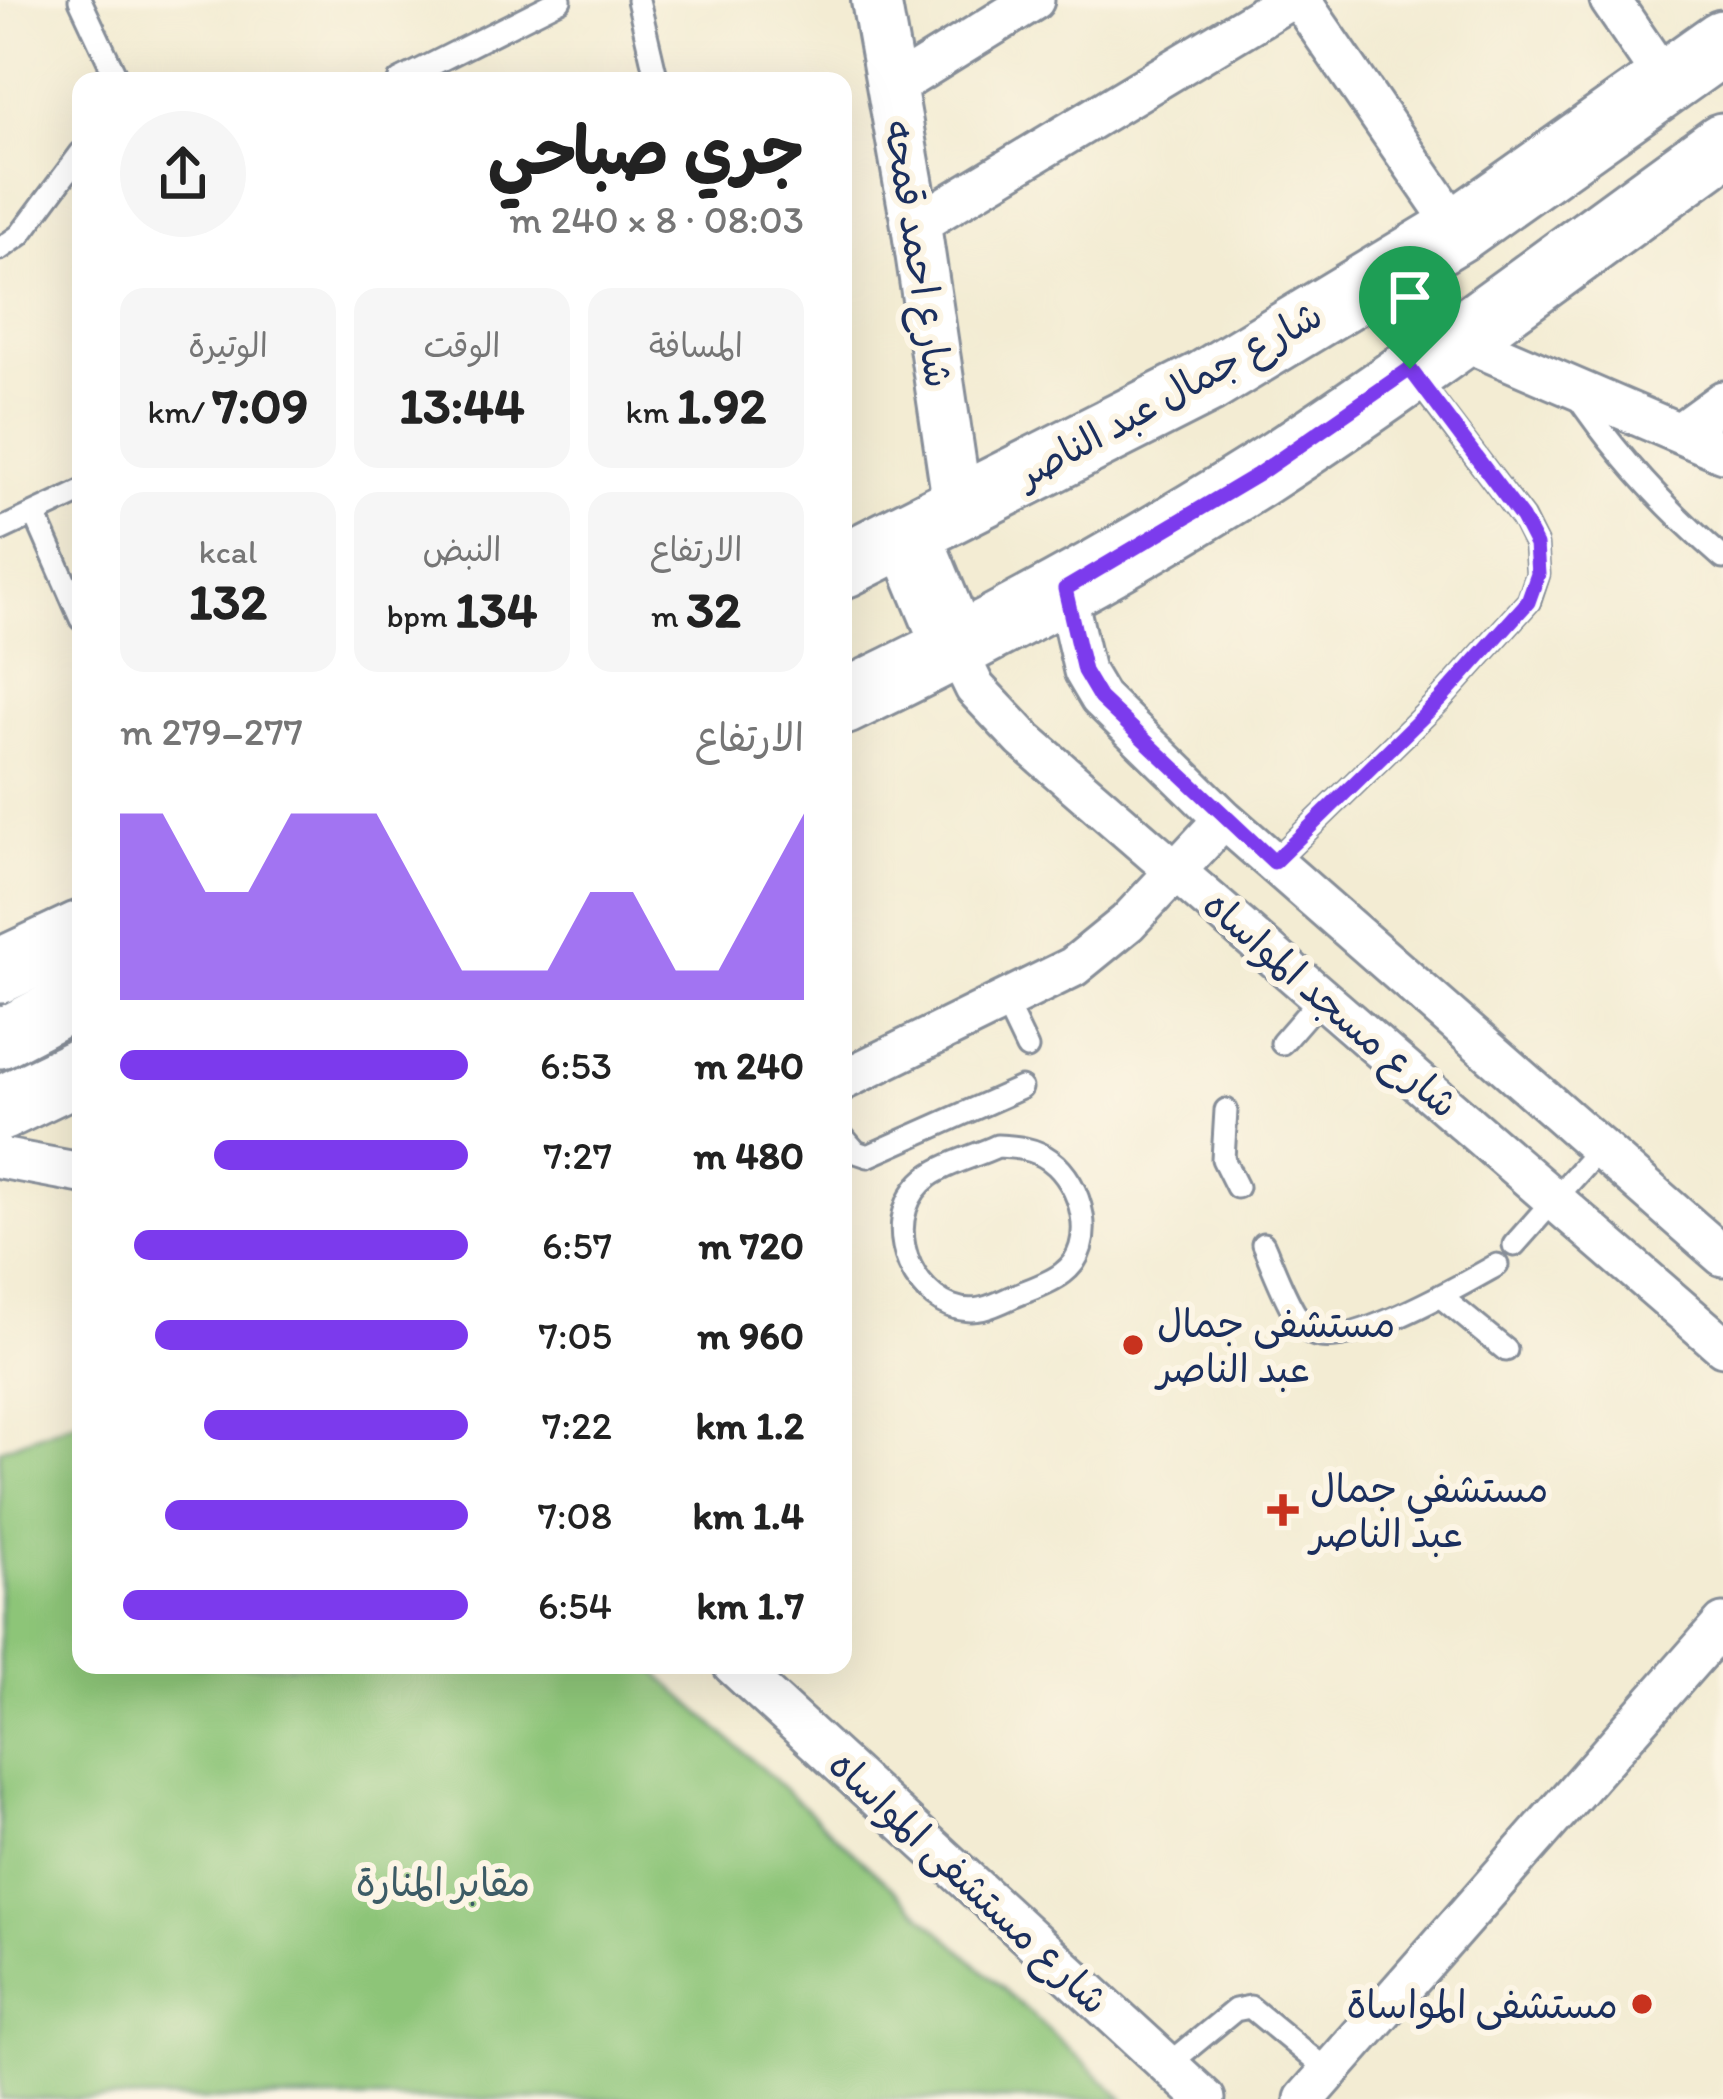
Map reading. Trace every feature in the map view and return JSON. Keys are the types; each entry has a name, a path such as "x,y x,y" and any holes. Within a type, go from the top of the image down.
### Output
{"main road":[{"name":"شارع جمال عبد الناصر","path":"852,561 1206,382 1458,230 1723,42"},
{"path":"852,699 1065,589 1257,475 1723,145"},
{"path":"933,520 956,649"},
{"path":"0,971 72,937"},
{"path":"0,1039 72,1002"},
{"path":"0,1109 72,1074"}],"street":[{"name":"شارع احمد قمحه","path":"876,0 916,225 933,520"},
{"path":"892,88 1034,0"},
{"path":"916,225 1288,0"},
{"path":"1300,0 1458,230"},
{"path":"1610,0 1666,82"},
{"path":"1432,353 1570,387 1723,452"},
{"path":"1679,433 1723,401"},
{"name":"شارع مسجد المواساه","path":"1065,589 1084,671 1100,698 1224,820 1723,1256"},
{"name":"شارع مسجد المواساه","path":"956,649 974,688 997,714 1723,1346"},
{"path":"852,1076 1073,967 1102,946 1224,820"},
{"path":"0,1158 72,1171"},
{"path":"1317,2086 1723,1624"},
{"name":"شارع مستشفى المواساه","path":"743,1674 1205,2099"}],"lane":[{"path":"80,0 114,72"},
{"path":"417,72 560,0"},
{"path":"638,0 655,72"},
{"path":"0,248 20,235 72,165"},
{"path":"1274,862 1440,700 1528,602 1538,574 1536,545 1432,353"},
{"path":"1570,387 1615,453 1673,515 1723,558"},
{"path":"0,530 72,496"},
{"path":"35,514 72,598"},
{"path":"1282,1043 1322,998"},
{"path":"1005,1003 1027,1048"},
{"path":"852,1147 868,1156 1021,1088"},
{"path":"1226,1110 1223,1159 1237,1187"},
{"path":"944,1124 962,1162"},
{"path":"997,1146 1023,1148 1047,1157 1067,1175 1079,1198 1083,1224 1079,1249 1066,1272 982,1311 955,1308 931,1295 903,1250 903,1223 911,1198 928,1177 962,1162 997,1146"},
{"path":"1514,1245 1600,1148"},
{"path":"1263,1244 1296,1316 1310,1334 1328,1337 1400,1318 1497,1265"},
{"path":"1440,1296 1506,1350"},
{"path":"1168,2066 1235,2010 1250,2007 1317,2086"}],"green space":[{"name":"مقابر المنارة","path":"72,1422 72,1674 658,1674 1124,2099 0,2099 0,1449"}],"place":[{"name":"مستشفى جمال عبد الناصر","path":"1133,1345"},
{"name":"مستشفي جمال عبد الناصر","path":"1283,1510"},
{"name":"مستشفى المواساة","path":"1642,2004"}],"route":[{"path":"1410,369 1522,518 1536,545 1538,574 1528,602 1440,700 1274,862 1224,820 1100,698 1084,671 1065,589 1257,475 1410,369"}]}
